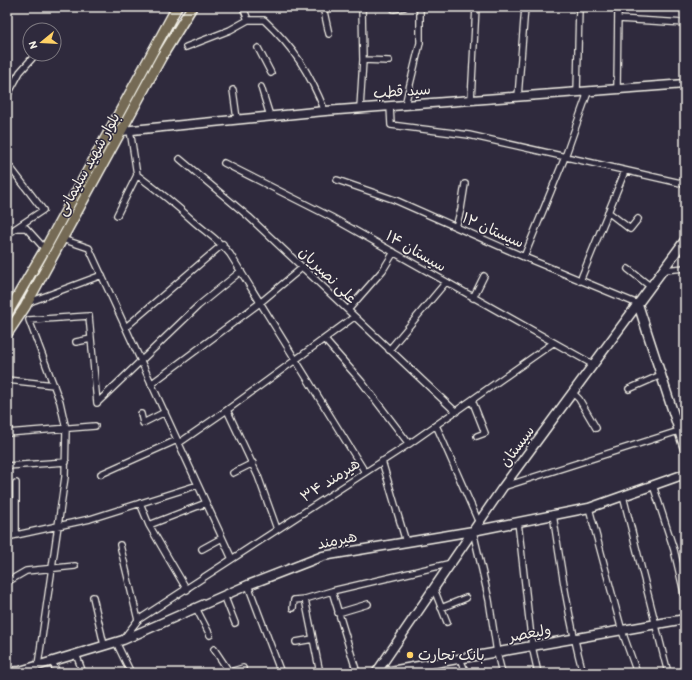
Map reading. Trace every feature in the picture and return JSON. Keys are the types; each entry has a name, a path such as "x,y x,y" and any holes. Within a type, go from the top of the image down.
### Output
{"main road":[{"name":"بلوار شهید سلیمانی","path":"7,314 45,249 177,7"},
{"name":"بلوار شهید سلیمانی","path":"7,334 27,303 62,239 126,131 162,56 192,7"}],"street":[{"path":"243,7 248,20"},
{"path":"323,7 329,34"},
{"path":"360,108 363,60 362,7"},
{"path":"394,9 404,7"},
{"path":"405,105 420,43 420,7"},
{"path":"471,100 476,7"},
{"path":"518,97 525,7"},
{"path":"577,92 579,7"},
{"path":"617,89 618,7"},
{"path":"618,18 685,23"},
{"path":"186,47 230,30 248,20 264,20 278,33 300,60 314,84 325,111"},
{"path":"258,48 270,73"},
{"path":"363,60 389,60"},
{"path":"7,96 20,72 29,62"},
{"name":"سید قطب","path":"126,131 360,108 685,84"},
{"path":"261,87 270,116"},
{"path":"233,90 237,119"},
{"path":"524,257 565,157 588,92"},
{"path":"390,106 390,125 469,135 685,184"},
{"path":"126,131 137,175 223,244 261,302 365,472"},
{"name":"علی نصیریان","path":"180,159 249,217 456,412"},
{"path":"7,163 42,210 7,235"},
{"name":"سیستان ۱۴","path":"224,163 331,217 594,365"},
{"path":"580,281 625,171"},
{"path":"117,215 137,175"},
{"name":"سیستان ۱۲","path":"337,180 394,200 580,281 638,304"},
{"path":"456,227 462,209 465,184"},
{"path":"608,212 630,229 638,219"},
{"path":"16,228 26,228 45,249"},
{"path":"62,239 89,248 232,560"},
{"name":"سیستان","path":"376,673 503,487 685,240"},
{"path":"126,327 223,244"},
{"path":"348,310 384,270 394,252"},
{"path":"152,384 261,302 303,267"},
{"path":"664,270 685,268"},
{"path":"628,269 651,287"},
{"path":"38,665 65,477 66,429 60,402 29,320 89,316 97,402 198,306 241,271"},
{"path":"27,303 102,275"},
{"path":"473,298 484,276"},
{"path":"389,350 446,282"},
{"path":"638,304 661,375 682,430 685,450"},
{"path":"101,474 178,441 227,410 354,317"},
{"path":"76,342 91,339"},
{"path":"324,339 361,381 409,444"},
{"name":"هیرمند ۳۴","path":"119,641 138,620 187,590 277,528 409,444 553,343"},
{"path":"629,390 661,375"},
{"path":"7,380 54,385"},
{"path":"573,393 579,399 596,428"},
{"path":"472,400 485,433 476,436"},
{"path":"227,410 253,463 277,528"},
{"path":"141,414 143,423 164,412"},
{"path":"7,424 8,433 95,426"},
{"path":"436,425 479,523"},
{"path":"503,487 682,430"},
{"path":"382,461 406,542"},
{"path":"7,466 66,462"},
{"path":"233,473 253,463"},
{"name":"هیرمند","path":"7,672 19,672 119,641 248,585 323,556 473,531 552,514 589,508 685,474"},
{"path":"16,483 16,534"},
{"path":"7,537 90,519 198,484"},
{"path":"654,485 674,550 685,597"},
{"path":"623,496 668,673"},
{"path":"140,503 150,525 187,590"},
{"path":"150,525 206,503"},
{"path":"589,508 622,631 637,673"},
{"path":"552,514 574,639 583,673"},
{"path":"518,522 532,646 538,673"},
{"path":"473,531 490,600 497,653 502,673"},
{"path":"202,549 222,538"},
{"path":"120,545 138,620"},
{"path":"293,608 294,600 305,600 332,591 452,563"},
{"path":"7,582 26,571 75,566"},
{"path":"248,585 282,673"},
{"path":"434,589 446,622"},
{"path":"332,591 357,673"},
{"path":"224,595 235,623"},
{"path":"93,597 104,645"},
{"path":"441,608 466,598"},
{"path":"305,600 320,673"},
{"path":"338,613 368,604"},
{"path":"196,608 210,634"},
{"name":"ولیعصر","path":"379,673 685,619"},
{"path":"296,642 313,639"},
{"path":"119,641 131,673"},
{"path":"214,649 230,673 243,668"},
{"path":"76,654 83,673"},
{"path":"460,659 466,673"},
{"path":"52,661 57,673"}],"place":[{"name":"بانک تجارت","path":"410,655"}]}
